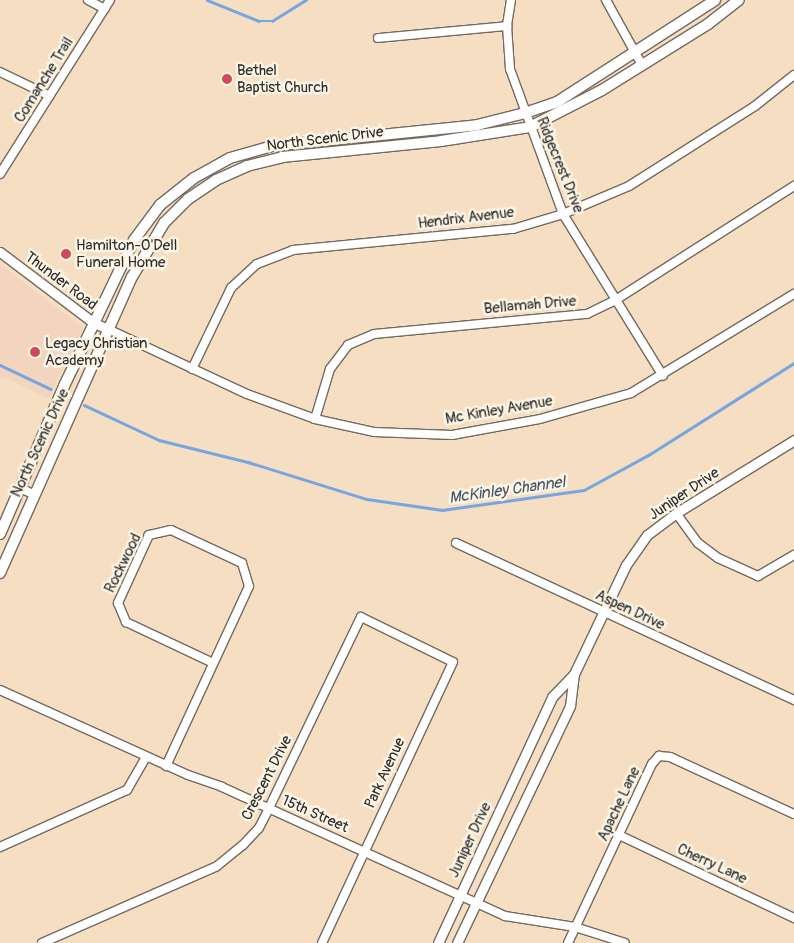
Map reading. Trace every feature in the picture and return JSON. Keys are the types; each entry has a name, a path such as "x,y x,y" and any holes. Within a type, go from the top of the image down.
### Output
{"main road":[{"name":"North Scenic Drive","path":"0,534 94,323 134,240 160,204 194,178 230,158 272,146 477,125 525,113 557,102 716,0"},
{"name":"North Scenic Drive","path":"0,573 32,494 146,250 164,223 188,200 216,180 247,166 282,157 474,137 530,127 580,103 708,24 739,0"}],"street":[{"path":"88,0 105,9"},
{"name":"Comanche Trail","path":"0,174 110,0"},
{"name":"Ridgecrest Drive","path":"511,0 507,26 510,69 563,214 614,301 663,376"},
{"path":"606,0 642,65"},
{"path":"378,38 507,26"},
{"path":"0,72 50,96"},
{"name":"Hendrix Avenue","path":"192,368 231,288 257,264 293,250 512,228 563,214 629,186 755,106 794,75"},
{"path":"328,140 330,152"},
{"name":"Bellamah Drive","path":"315,419 330,370 348,345 374,334 587,314 614,301 794,186"},
{"name":"Thunder Road","path":"0,252 94,323 108,329"},
{"name":"Mc Kinley Avenue","path":"108,329 192,368 315,419 374,432 452,435 549,416 631,393 663,376 794,294"},
{"name":"Juniper Drive","path":"457,943 570,706 574,674 626,565 647,535 676,513 794,440"},
{"path":"20,488 32,494"},
{"path":"676,513 698,543 718,558 758,576 794,555"},
{"name":"Rockwood","path":"166,766 249,586 242,563 172,530 149,535 118,603 126,622 213,663"},
{"name":"Aspen Drive","path":"456,543 794,700"},
{"name":"Crescent Drive","path":"42,943 217,866 243,845 259,828 360,617 407,639"},
{"name":"Park Avenue","path":"322,943 363,851 453,662 407,639"},
{"name":"Juniper Drive","path":"438,943 552,697 574,674"},
{"name":"15th Street","path":"0,690 166,766 269,808 504,916 575,927 625,943"},
{"name":"Apache Lane","path":"568,943 652,764 659,756 670,757 794,814"},
{"path":"0,846 127,790 146,757"},
{"name":"Cherry Lane","path":"619,835 794,918"}],"shaded area":[{"name":"Legacy Christian Academy","path":"0,264 83,328 48,399 4,377 0,379"}],"waterway":[{"path":"207,0 259,21 272,21 306,0"},
{"name":"McKinley Channel","path":"84,405 159,440 248,462 367,499 442,510 584,490 650,454 794,363"},
{"name":"McKinley Channel","path":"0,365 51,389"}],"place":[{"name":"Bethel Baptist Church","path":"227,79"},
{"name":"Hamilton-O'Dell Funeral Home","path":"66,254"},
{"name":"Legacy Christian Academy","path":"35,352"}]}
